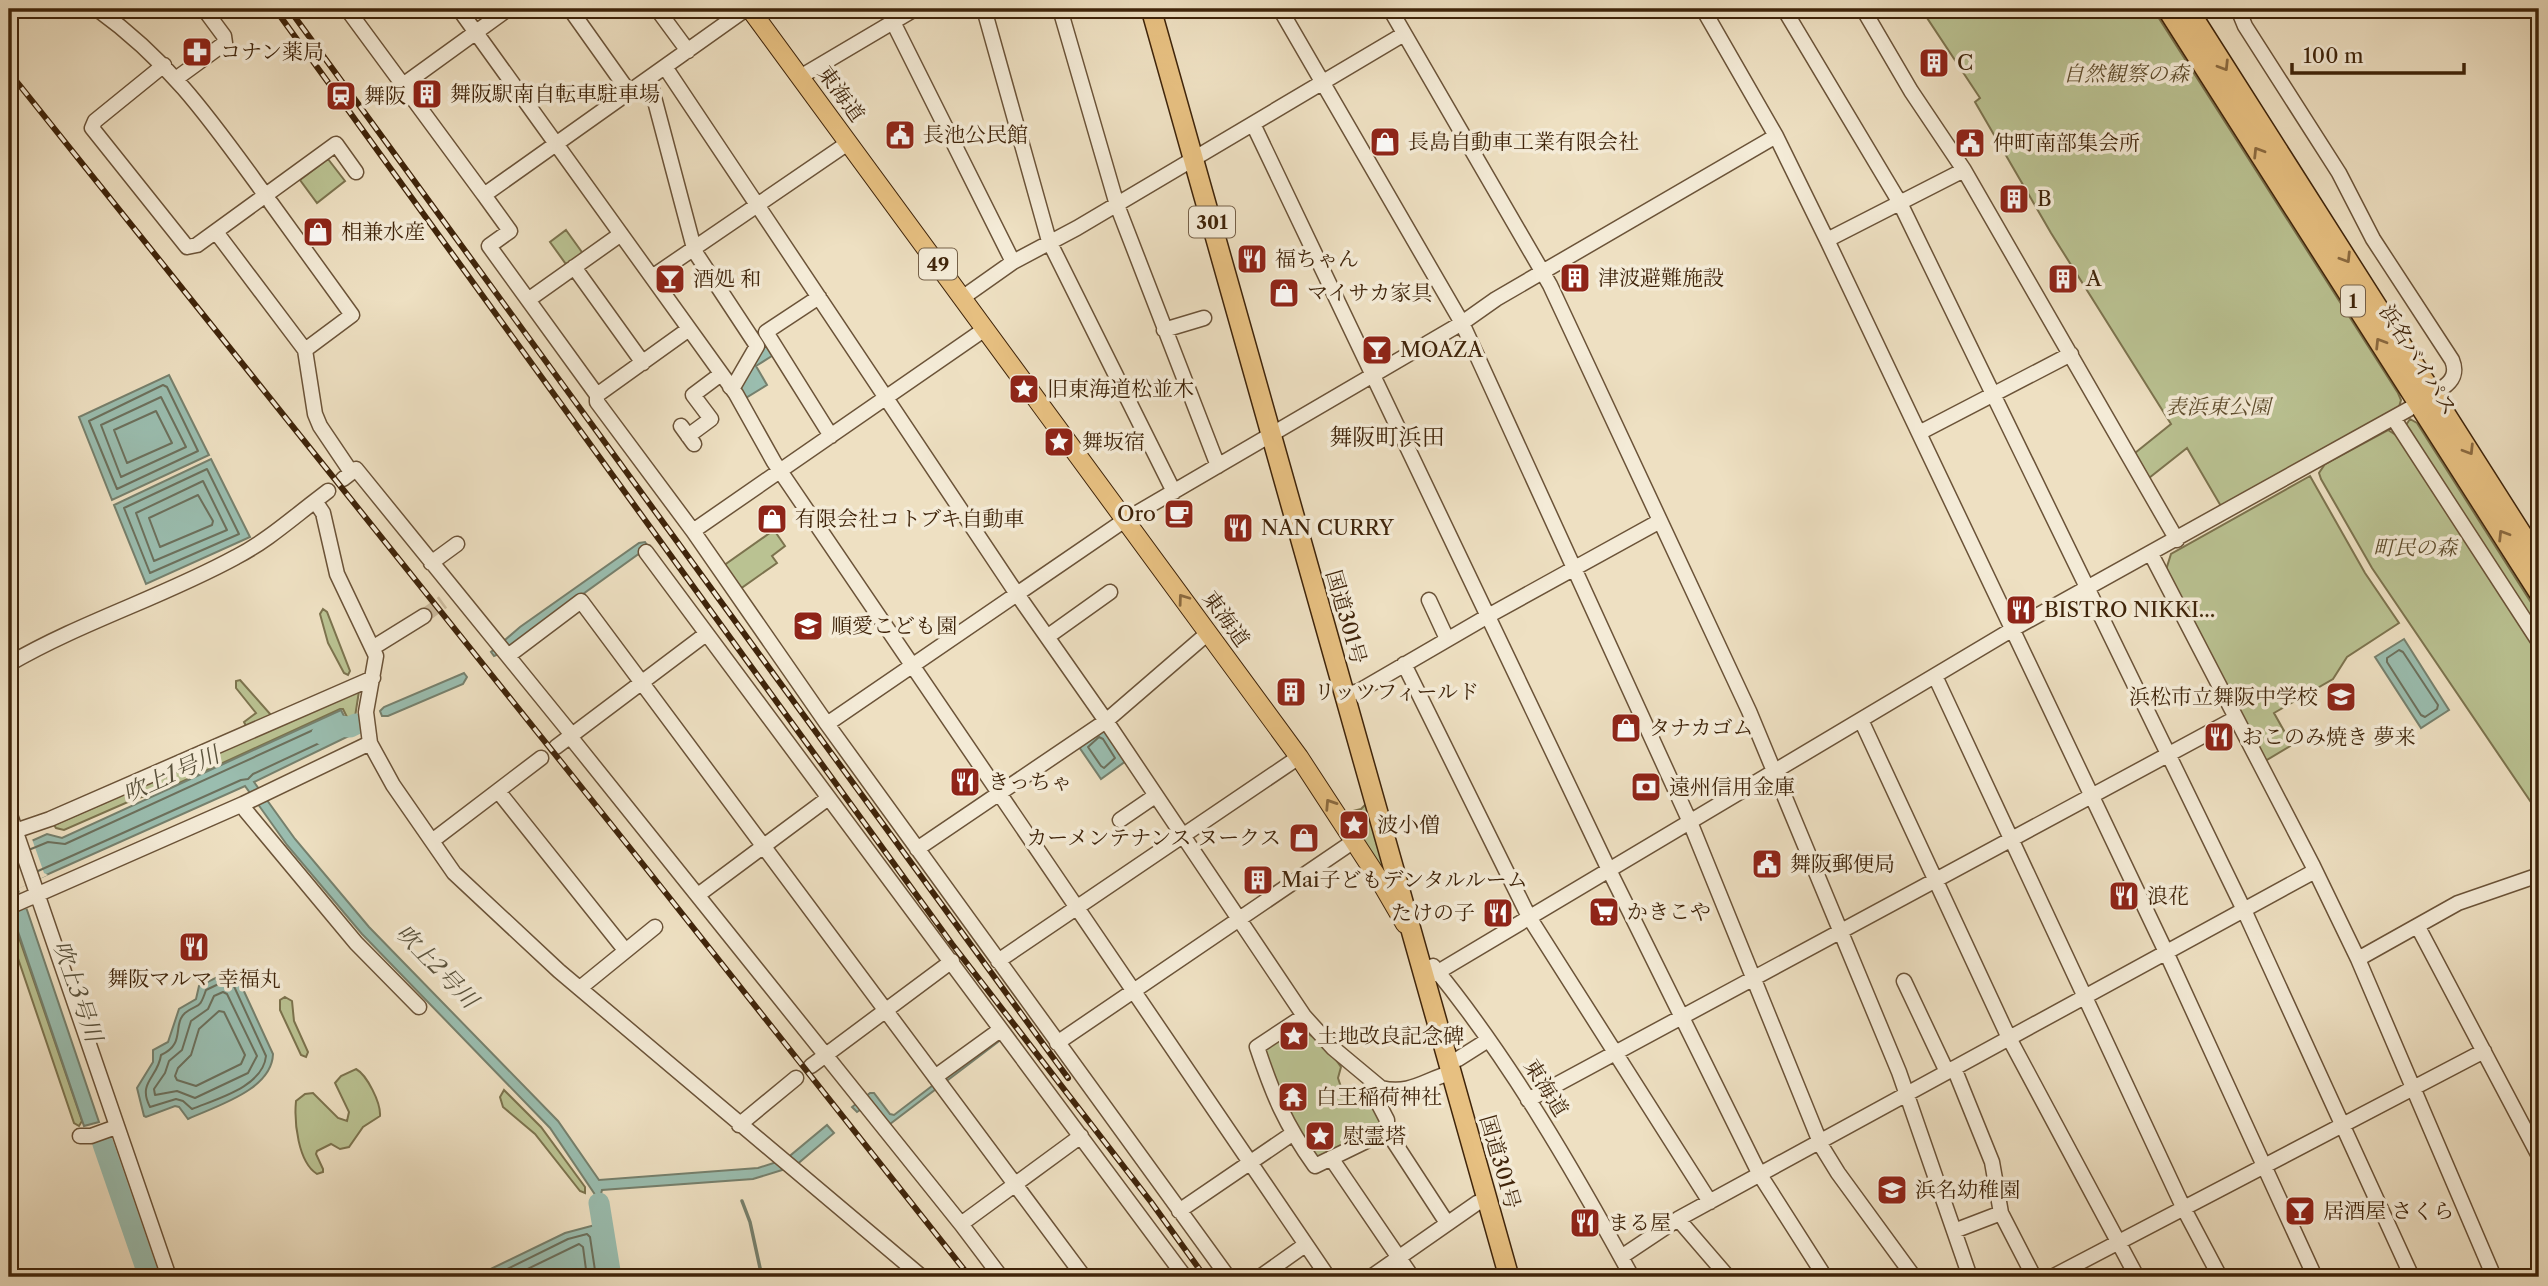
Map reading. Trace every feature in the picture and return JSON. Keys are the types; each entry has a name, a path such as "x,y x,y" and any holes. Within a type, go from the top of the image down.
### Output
{"highway":[{"name":"国道301号","path":"1151,9 1416,946 1431,974 1487,1200 1509,1277"},
{"name":"浜名バイパス","path":"2167,9 2539,593"},
{"name":"浜名バイパス","path":"2188,9 2539,561"}],"main road":[{"name":"東海道","path":"748,9 1298,757 1396,908 1416,946"}],"street":[{"path":"9,15 17,9"},
{"path":"97,9 177,78 208,116 352,315 305,350"},
{"path":"177,78 225,43 224,36 204,9"},
{"path":"346,9 510,230 489,246 597,395 597,402 693,531 917,849 1228,1277"},
{"path":"459,9 730,387 780,471 1328,1277"},
{"path":"402,85 508,9"},
{"path":"570,9 629,92"},
{"path":"657,9 688,51"},
{"path":"484,195 748,9"},
{"path":"800,77 891,15 915,9"},
{"path":"984,9 1049,241 1174,492"},
{"path":"1060,9 1117,205 1218,466"},
{"path":"1280,9 1462,323 1690,822 1819,1142 1838,1173 1914,1277"},
{"path":"1390,9 1542,272 1749,712 1907,1094 1970,1277"},
{"path":"1703,9 1776,136 1827,240 2166,951 2315,1277"},
{"path":"1784,9 1900,203 2244,909 2412,1277"},
{"path":"1863,9 1911,91 1964,170 2178,540"},
{"path":"2238,9 2245,26 2339,173 2373,239 2452,360 2455,369 2453,378 2442,388"},
{"path":"891,15 1013,262"},
{"path":"962,298 1013,262 1117,205 1404,34"},
{"path":"164,65 95,121 92,128 185,246 194,247 268,199 336,144 356,172"},
{"path":"665,68 1017,594 1106,721 1304,1016 1324,1039 1378,1086 1388,1090 1419,1088 1488,1040"},
{"path":"647,80 694,248 757,346 736,383 730,387"},
{"path":"1253,124 1609,870 1760,1175 1825,1277"},
{"path":"827,723 1125,520 1776,136"},
{"path":"652,277 848,143"},
{"path":"1827,240 1964,170"},
{"path":"216,232 305,350 320,426 347,476 356,469 826,1054 1001,1277"},
{"path":"528,300 621,234"},
{"path":"574,267 643,363"},
{"path":"819,297 766,332 831,436"},
{"path":"1164,330 1205,318"},
{"path":"597,395 689,329"},
{"path":"693,531 985,329"},
{"path":"1919,433 2071,354"},
{"path":"688,435 711,419 693,395 721,374"},
{"path":"1431,974 2013,629 2178,540 2409,409"},
{"path":"2394,419 2539,642"},
{"path":"9,664 44,645 237,557 328,491"},
{"path":"314,501 323,513 337,574 374,647 375,671 366,712 370,743 393,785 460,880 580,988 785,1164 922,1277"},
{"path":"1344,695 1359,691 1660,521"},
{"path":"431,563 457,544"},
{"path":"646,552 827,799 952,961 1002,1033 1185,1277"},
{"path":"2151,554 2358,959 2494,1277"},
{"path":"443,601 455,592"},
{"path":"1047,637 1110,592"},
{"path":"1429,600 1447,639"},
{"path":"503,650 581,601 1084,1277"},
{"path":"374,647 424,616"},
{"path":"556,747 706,634"},
{"path":"917,849 1106,721 1208,634"},
{"path":"1404,664 1529,918 1710,1202"},
{"path":"15,836 375,671"},
{"path":"1935,676 2184,1209 2220,1277"},
{"path":"1528,1100 2236,718"},
{"path":"1861,720 2009,1038 2137,1277"},
{"path":"9,907 31,892 267,793 370,743"},
{"path":"998,961 1298,757"},
{"path":"432,841 541,758"},
{"path":"498,791 625,950"},
{"path":"1120,820 1155,796"},
{"path":"698,895 827,799"},
{"path":"246,802 356,943 419,1007"},
{"path":"9,812 31,892 169,1277"},
{"path":"1057,1043 1354,841"},
{"path":"1621,1257 1678,1219 2315,871"},
{"path":"2358,959 2458,903 2539,875"},
{"path":"580,988 655,927"},
{"path":"2418,927 2539,1156"},
{"path":"811,1066 952,961"},
{"name":"東海道","path":"1431,974 1488,1040 1528,1100 1632,1277"},
{"path":"1904,981 1950,1070 1992,1162 2001,1213 2034,1277"},
{"path":"1304,1016 1257,1047 1275,1100 1292,1133 1315,1166 1387,1131"},
{"path":"938,1081 1002,1033"},
{"path":"2052,1277 2484,1051"},
{"path":"740,1125 796,1077"},
{"path":"1378,1086 1373,1093 1387,1120 1387,1131 1447,1223"},
{"path":"79,1136 91,1136 116,1128"},
{"path":"1179,1211 1292,1133"},
{"path":"961,1224 1080,1136"},
{"path":"1332,1158 1412,1277"},
{"path":"1371,1277 1477,1203 1487,1200"},
{"path":"1954,1231 2001,1213"},
{"path":"1678,1219 1728,1277"},
{"path":"1260,1277 1306,1245"}],"green space":[{"path":"1918,9 2153,9 2398,393 2401,400 2399,407 2222,508 2187,448 2149,478 2135,453 2171,424 2051,233 1975,102 1980,98 1927,18"},
{"path":"328,159 345,181 317,203 300,180"},
{"path":"566,230 584,255 568,267 550,242"},
{"path":"2410,419 2417,423 2539,615 2539,631 2408,430 2406,425"},
{"name":"町民の森","path":"2388,430 2399,437 2539,653 2539,814 2372,568 2321,479 2319,473 2325,464"},
{"path":"2310,476 2365,573 2399,623 2347,657 2333,679 2274,713 2292,745 2265,761 2166,570 2171,554"},
{"path":"774,530 785,546 772,556 777,563 740,589 723,566"},
{"path":"323,609 327,612 350,671 348,675 344,673 328,643 320,614"},
{"path":"240,680 271,715 247,728 244,722 256,713 236,688 236,681"},
{"path":"359,691 352,722 343,709 340,709 153,795 137,798 64,830 54,825"},
{"path":"1367,803 1387,870 1380,872 1345,819 1354,816 1353,811 1361,809"},
{"path":"11,926 16,929 82,1121 79,1126 74,1123 9,932"},
{"path":"285,997 292,1001 294,1021 308,1052 306,1057 301,1055 280,1010 280,1000"},
{"path":"1295,1028 1314,1038 1332,1056 1341,1067 1338,1078 1342,1090 1370,1105 1383,1126 1324,1157 1315,1157 1295,1132 1263,1054 1266,1045"},
{"path":"356,1069 365,1077 372,1090 380,1116 363,1127 349,1147 340,1149 331,1144 317,1151 323,1172 317,1174 301,1151 296,1101 305,1094 313,1093 338,1118 347,1121 349,1112 335,1083 341,1076"},
{"path":"504,1090 541,1127 585,1187 585,1193 580,1191 535,1134 503,1107 500,1097"}],"water":[{"path":"763,335 775,354 756,366 767,385 744,399 738,389 757,340"},
{"path":"169,375 209,455 112,500 79,417"},
{"path":"211,459 250,537 146,584 114,505"},
{"path":"645,542 647,545 644,550 501,653 494,656 491,652 520,627 639,543"},
{"path":"2404,639 2449,710 2421,728 2375,657"},
{"path":"464,673 467,677 463,684 388,716 382,716 380,711 384,707"},
{"path":"341,710 353,734 254,782 295,839 369,927 558,1121 599,1180 758,1168 786,1159 827,1125 834,1133 795,1166 753,1179 602,1190 601,1194 596,1196 550,1128 362,934 287,845 245,786 17,888 27,910 99,1122 84,1126 9,905 9,851 47,834 62,838"},
{"path":"1104,728 1126,761 1101,779 1077,744"},
{"path":"230,971 236,974 273,1054 270,1067 263,1078 241,1095 188,1119 179,1107 175,1106 144,1116 137,1088 153,1062 153,1050 168,1042 179,1009 196,999 199,986"},
{"path":"1008,1028 1011,1032 890,1124 887,1124 870,1103 857,1112 852,1107 870,1093 874,1093 890,1114 894,1115"},
{"path":"595,1225 603,1277 474,1277 565,1233"}],"pier":[{"path":"32,839 44,873 48,875 18,889 9,849"},
{"path":"18,889 27,909 9,914 9,893"}],"waterway":[{"name":"吹上1号川","path":"322,734 339,726 350,727 356,724"},
{"name":"吹上3号川","path":"103,1144 149,1277"},
{"path":"742,1201 750,1222 762,1277"},
{"name":"吹上2号川","path":"599,1203 611,1277"}],"tunnel":[{"path":"424,616 443,602"}],"railway":[{"path":"275,9 952,944 1151,1202 1205,1277"},
{"path":"289,9 1068,1078"},
{"path":"9,72 970,1277"}],"place":[{"name":"コナン薬局","path":"197,52"},
{"name":"C","path":"1934,63"},
{"name":"舞阪駅南自転車駐車場","path":"427,94"},
{"name":"舞阪","path":"341,96"},
{"name":"長池公民館","path":"900,135"},
{"name":"長島自動車工業有限会社","path":"1385,142"},
{"name":"仲町南部集会所","path":"1970,143"},
{"name":"B","path":"2014,199"},
{"name":"相兼水産","path":"318,232"},
{"name":"福ちゃん","path":"1252,259"},
{"name":"津波避難施設","path":"1575,278"},
{"name":"酒処 和","path":"670,279"},
{"name":"A","path":"2063,279"},
{"name":"マイサカ家具","path":"1284,293"},
{"name":"MOAZA","path":"1377,350"},
{"name":"旧東海道松並木","path":"1024,389"},
{"name":"舞坂宿","path":"1059,442"},
{"name":"Oro","path":"1179,514"},
{"name":"有限会社コトブキ自動車","path":"772,519"},
{"name":"NAN CURRY","path":"1238,528"},
{"name":"BISTRO NIKKI...","path":"2021,610"},
{"name":"順愛こども園","path":"808,626"},
{"name":"リッツフィールド","path":"1291,692"},
{"name":"浜松市立舞阪中学校","path":"2341,697"},
{"name":"タナカゴム","path":"1626,728"},
{"name":"おこのみ焼き 夢来","path":"2219,737"},
{"name":"きっちゃ","path":"965,782"},
{"name":"遠州信用金庫","path":"1646,787"},
{"name":"波小僧","path":"1354,825"},
{"name":"カーメンテナンス ヌークス","path":"1304,838"},
{"name":"舞阪郵便局","path":"1767,864"},
{"name":"Mai子どもデンタルルーム","path":"1258,880"},
{"name":"浪花","path":"2124,896"},
{"name":"かきこや","path":"1604,912"},
{"name":"たけの子","path":"1498,913"},
{"name":"舞阪マルマ 幸福丸","path":"194,947"},
{"name":"土地改良記念碑","path":"1294,1036"},
{"name":"白王稲荷神社","path":"1293,1097"},
{"name":"慰霊塔","path":"1320,1136"},
{"name":"浜名幼稚園","path":"1892,1190"},
{"name":"居酒屋 さくら","path":"2300,1211"},
{"name":"まる屋","path":"1585,1223"}],"district":[{"name":"舞阪町浜田","path":"1387,437"}],"park label":[{"name":"自然観察の森","path":"2126,74"},
{"name":"表浜東公園","path":"2218,407"}]}
